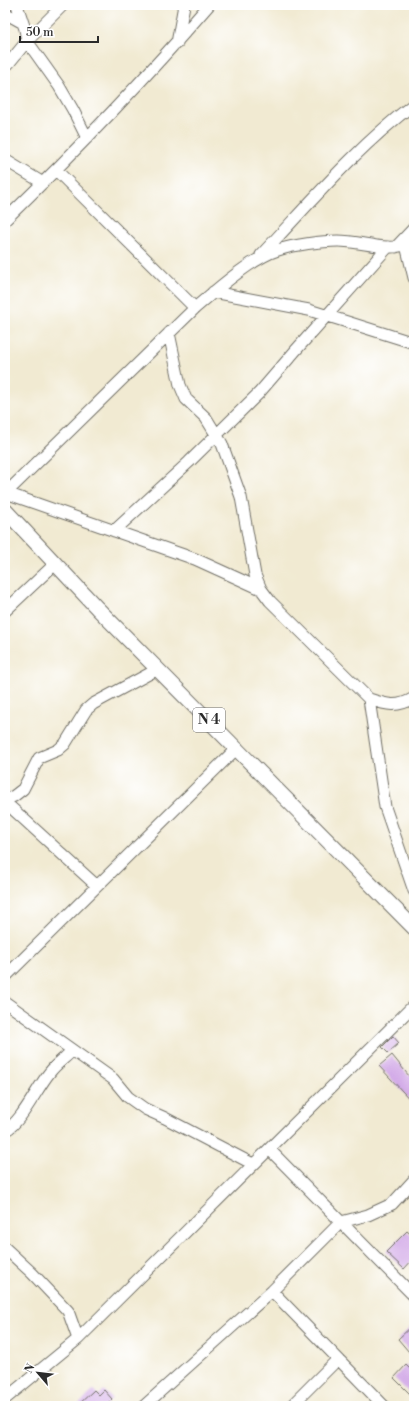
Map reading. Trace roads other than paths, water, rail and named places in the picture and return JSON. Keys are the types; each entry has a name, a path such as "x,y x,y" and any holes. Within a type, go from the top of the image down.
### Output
{"main road":[{"name":"N 4","path":"7,517 414,928"}],"street":[{"path":"17,5 27,41 59,86 87,138"},
{"path":"5,66 62,5"},
{"path":"177,43 184,5"},
{"path":"5,220 87,138 177,43 209,5"},
{"path":"5,12 23,23"},
{"path":"257,260 374,136 414,104"},
{"path":"5,160 43,183"},
{"path":"56,170 195,308"},
{"path":"114,531 259,393 328,316 401,246 414,228"},
{"path":"261,589 195,559 5,494 195,308 213,292 257,260 278,250 333,241 401,246"},
{"path":"401,246 414,278"},
{"path":"213,292 298,307 414,343"},
{"path":"169,333 180,385 186,399 206,418 222,444 241,497 255,575 261,589 270,601 369,699 387,705 404,703 414,698"},
{"path":"5,611 55,564"},
{"path":"97,886 5,801 23,789 39,758 58,750 65,744 86,710 93,704 158,669"},
{"path":"369,699 385,807 414,891"},
{"path":"5,977 237,748"},
{"path":"5,1002 113,1080 128,1097 145,1110 166,1118 253,1164"},
{"path":"5,1400 78,1339 414,1005"},
{"path":"5,1131 10,1128 18,1118 50,1072 72,1051"},
{"path":"269,1149 414,1296"},
{"path":"144,1406 272,1291 341,1222 368,1215 392,1204 414,1180"},
{"path":"5,1248 32,1273 68,1312 78,1339"},
{"path":"272,1291 384,1406"},
{"path":"292,1406 338,1359"}]}
